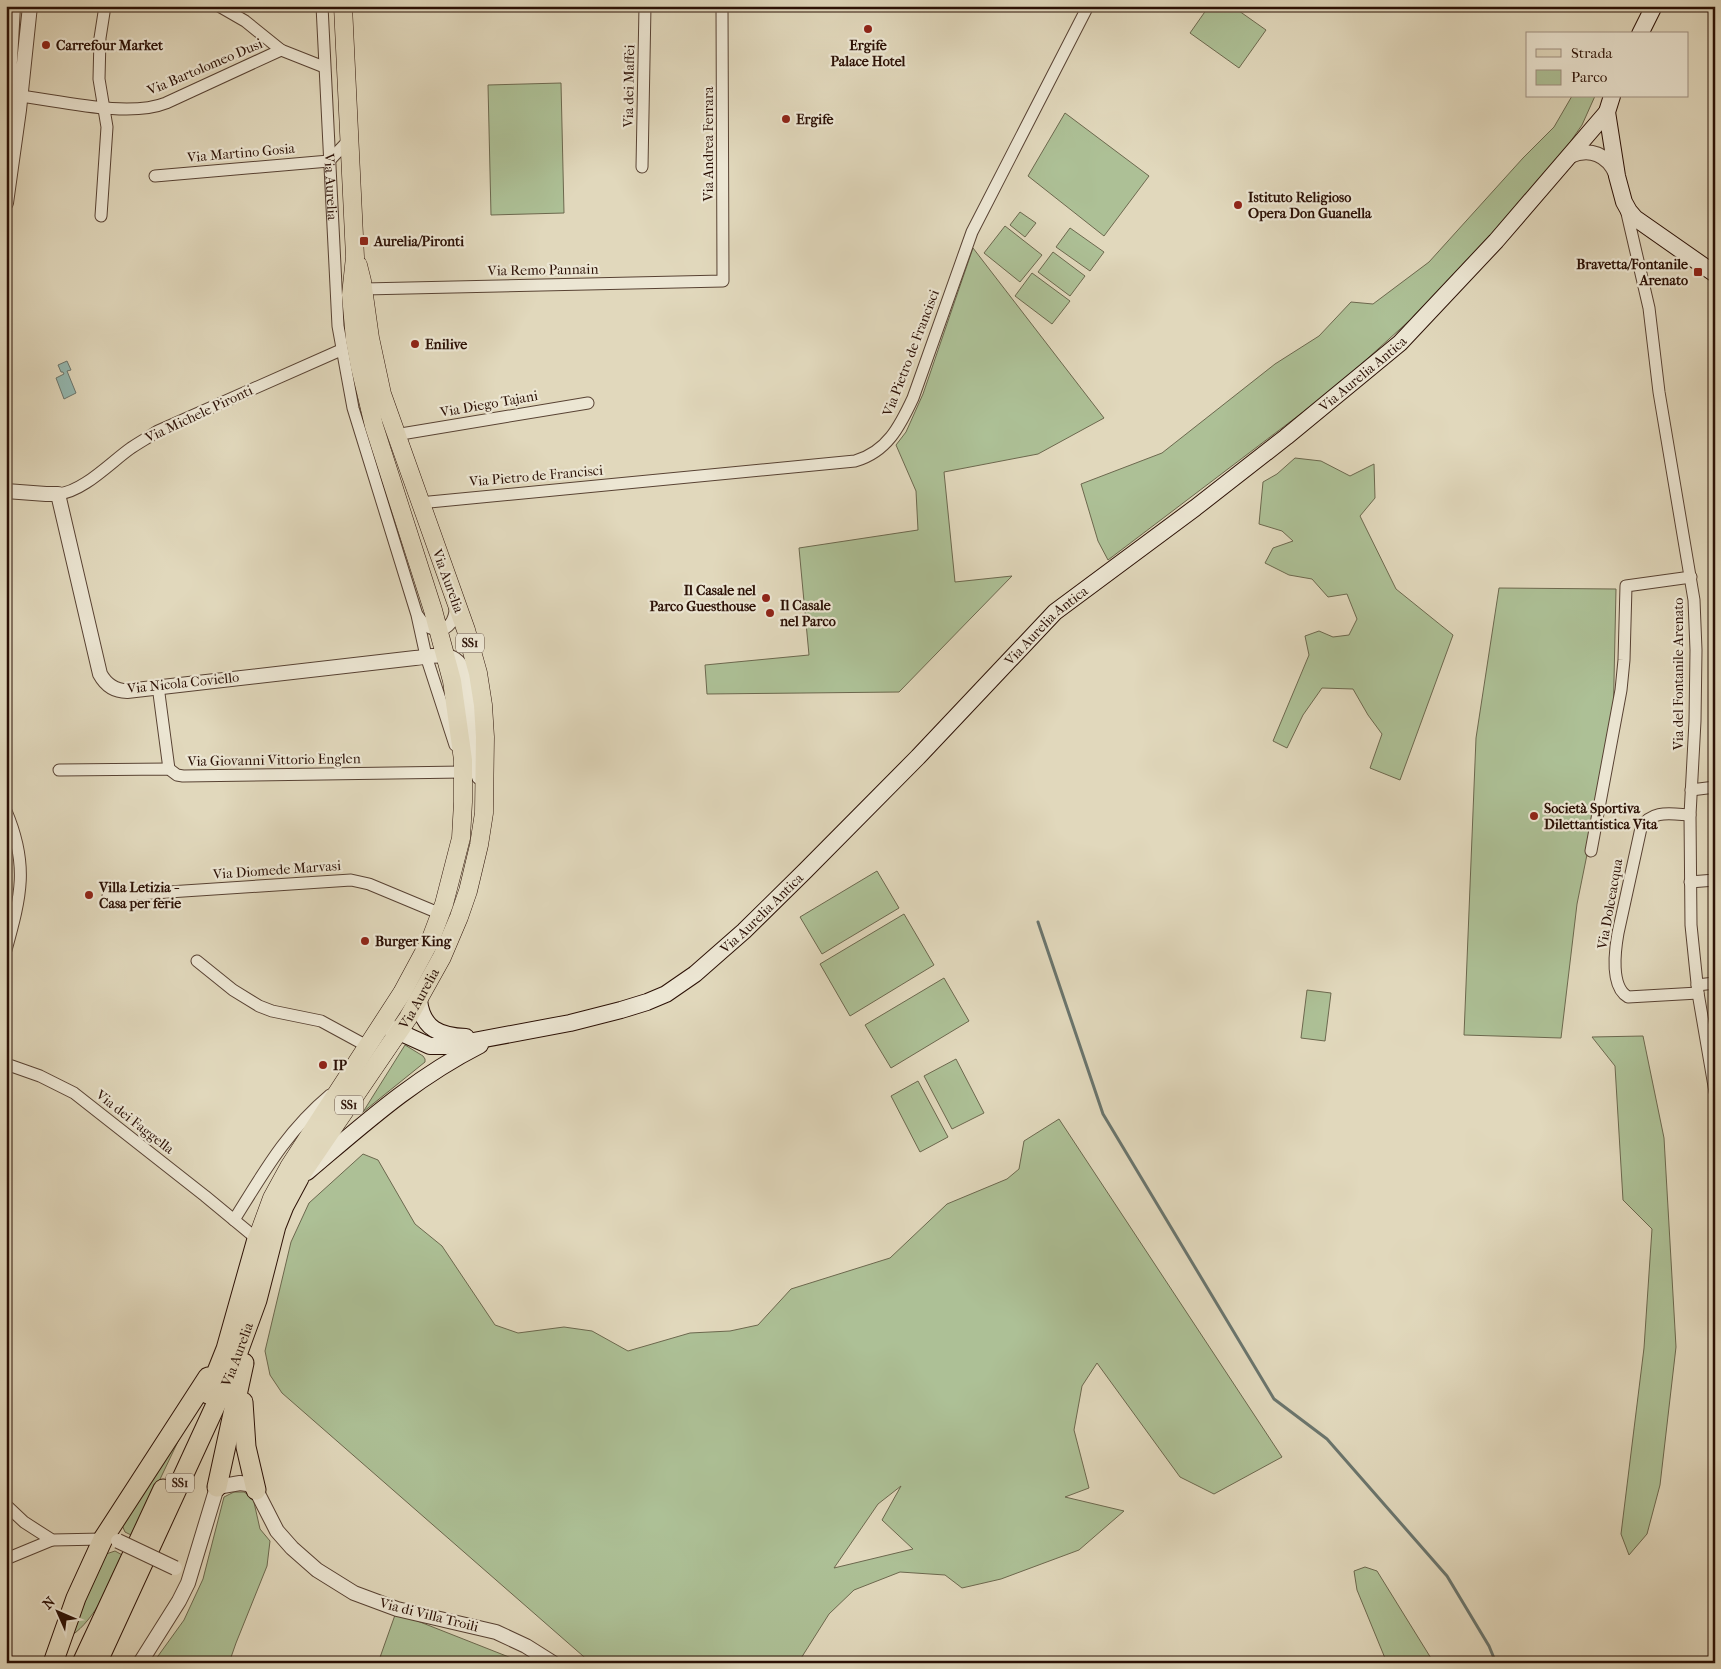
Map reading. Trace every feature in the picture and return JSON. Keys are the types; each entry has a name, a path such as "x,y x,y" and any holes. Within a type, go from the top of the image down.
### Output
{"highway":[{"name":"Via Aurelia","path":"97,1663 230,1374 257,1300 274,1232 284,1206 299,1178"},
{"name":"Via Aurelia","path":"82,1663 205,1400 226,1349 257,1239"},
{"path":"217,1487 257,1300"},
{"path":"53,1663 87,1570 111,1540 226,1349"},
{"path":"242,1372 244,1427 256,1490"}],"main road":[{"name":"Via Aurelia","path":"257,1239 276,1189 297,1153 381,1024 417,966 430,941 441,914 461,838 463,766 452,681 439,630 400,501 374,426 354,340 351,296 355,257 343,6"},
{"path":"1641,32 1654,6"},
{"path":"1611,98 1607,112 1617,176 1624,202 1629,211 1635,218 1715,274"},
{"name":"Via Aurelia Antica","path":"496,1037 570,1023 647,1002 675,989 709,963 744,932 900,776 1049,618 1089,585 1195,508 1286,437 1400,343 1496,241 1607,112"},
{"name":"Via Aurelia","path":"299,1178 399,1032 419,1000 445,950 464,904 482,828 485,794 485,737 481,690 473,654 395,436 382,394 374,362 364,289 355,257"},
{"path":"419,1000 423,1016 431,1027 438,1032 452,1036 496,1037"},
{"path":"381,1024 430,1046 447,1046 496,1037"},
{"path":"299,1178 366,1120 399,1095 451,1061 496,1037"},
{"path":"399,1095 429,1064 434,1053 430,1046"}],"street":[{"path":"6,132 13,6"},
{"path":"6,203 21,96 30,6"},
{"path":"101,216 107,127 99,79 100,38 106,6"},
{"path":"219,6 245,21 281,50 324,67"},
{"name":"Via Aurelia","path":"322,6 338,326 341,350 353,408 417,615 426,656 463,766"},
{"name":"Via dei Maffei","path":"642,166 645,6"},
{"name":"Via Andrea Ferrara","path":"722,6 723,281"},
{"name":"Via Pietro de Francisci","path":"419,503 854,461 874,453 891,438 902,422 913,398 972,232 1088,6"},
{"name":"Via Bartolomeo Dusi","path":"21,96 104,108 138,109 158,106 281,50"},
{"path":"329,161 349,140"},
{"path":"1570,156 1586,152 1599,154 1609,162 1617,176"},
{"name":"Via Martino Gosia","path":"155,176 329,161"},
{"name":"Via del Fontanile Arenato","path":"1624,202 1648,301 1659,392 1696,616 1695,715 1690,815 1691,925 1697,989 1715,1092"},
{"name":"Via Remo Pannain","path":"364,289 723,281"},
{"name":"Via Michele Pironti","path":"6,491 46,494 66,493 158,431 341,350"},
{"name":"Via Diego Tajani","path":"395,436 588,403"},
{"path":"368,457 374,426"},
{"name":"Via Nicola Coviello","path":"58,494 102,678 108,685 124,691 426,656"},
{"path":"1591,851 1621,690 1624,660 1626,586 1691,577"},
{"path":"417,615 428,628 439,630 445,628 452,621 455,603"},
{"path":"426,656 451,656 457,661 464,673 477,764 485,794"},
{"path":"158,686 169,769"},
{"name":"Via Giovanni Vittorio Englen","path":"59,770 169,769 177,775 183,776 463,766"},
{"path":"1691,790 1715,787"},
{"path":"6,812 18,845 21,881 18,909 6,950"},
{"name":"Via Dolceacqua","path":"1690,815 1658,814 1646,820 1641,828 1618,933 1616,974 1622,994 1628,997 1697,989 1715,983"},
{"name":"Via Diomede Marvasi","path":"108,896 351,880 369,884 441,914"},
{"path":"1690,882 1715,880"},
{"path":"197,961 233,990 259,1006 272,1011 321,1021 367,1046"},
{"name":"Via dei Faggella","path":"6,1064 40,1076 74,1093 257,1239"},
{"name":"Via Aurelia","path":"234,1220 287,1138 311,1112 339,1088"},
{"path":"140,1663 179,1601 191,1576 217,1487 244,1483 256,1490"},
{"name":"Via di Villa Troili","path":"256,1490 280,1535 307,1562 339,1585 361,1596 397,1609 496,1632 526,1646 553,1663"},
{"path":"6,1505 24,1522 52,1540"},
{"path":"6,1559 52,1540 111,1540 191,1576"}],"green space":[{"path":"1209,6 1232,6 1266,30 1239,68 1190,33"},
{"path":"561,83 564,213 491,215 488,85"},
{"path":"1571,98 1594,98 1582,125 1541,184 1410,320 1336,387 1108,560 1098,541 1081,484 1162,453 1275,364 1319,336 1351,302 1373,304 1429,262 1523,158 1554,127"},
{"path":"1065,113 1149,176 1104,236 1028,176"},
{"path":"1020,212 1036,223 1025,237 1010,225"},
{"path":"1005,226 1042,255 1020,282 984,253"},
{"path":"1070,228 1104,252 1090,271 1056,247"},
{"path":"973,248 1104,418 1038,454 944,472 955,582 1012,576 899,692 707,694 705,665 809,655 799,548 918,530 916,491 896,445 906,432 923,394"},
{"path":"1053,252 1085,276 1070,296 1038,272"},
{"path":"1032,273 1070,301 1052,324 1015,296"},
{"path":"1295,458 1321,461 1350,476 1374,464 1375,498 1360,516 1396,589 1453,635 1400,780 1370,768 1382,734 1353,689 1322,688 1303,715 1287,748 1273,741 1309,655 1305,636 1319,631 1333,637 1349,635 1357,619 1347,594 1328,597 1312,579 1289,575 1265,563 1273,548 1293,541 1282,531 1259,524 1263,482 1277,474"},
{"name":"Società Sportiva Dilettantistica Vita","path":"1499,588 1616,589 1613,726 1577,904 1561,1038 1464,1035 1476,738"},
{"path":"877,871 899,908 822,954 800,917"},
{"path":"904,914 934,965 850,1016 820,964"},
{"path":"944,978 969,1021 891,1068 865,1025"},
{"path":"1307,990 1331,993 1325,1041 1301,1038"},
{"path":"1643,1036 1664,1138 1676,1347 1660,1485 1647,1534 1629,1555 1621,1534 1644,1348 1652,1229 1623,1200 1615,1066 1592,1037"},
{"path":"405,1045 423,1056 425,1062 363,1112"},
{"path":"956,1059 984,1113 952,1129 924,1076"},
{"path":"918,1081 948,1137 920,1152 891,1096"},
{"path":"1059,1119 1282,1457 1214,1494 1180,1477 1097,1363 1082,1386 1074,1430 1089,1488 1065,1497 1124,1511 1079,1550 1001,1579 962,1588 945,1575 900,1572 854,1590 829,1614 798,1663 591,1663 282,1393 270,1375 265,1351 291,1242 309,1203 363,1154 378,1160 415,1224 442,1246 495,1325 518,1333 564,1327 592,1331 628,1351 690,1333 730,1331 758,1325 791,1289 890,1258 947,1204 1007,1179 1019,1169 1024,1141","holes":["901,1486 882,1520 913,1549 834,1568 878,1504"]},
{"path":"182,1433 133,1536 125,1532 122,1525"},
{"path":"234,1492 244,1492 253,1498 260,1529 270,1541 267,1566 229,1663 153,1663 184,1620 203,1579 224,1497"},
{"path":"115,1551 126,1557 95,1610 80,1629 72,1635 77,1613 106,1554"},
{"path":"1365,1567 1377,1571 1434,1663 1387,1663 1357,1590 1354,1571"},
{"path":"395,1615 415,1620 524,1663 378,1663"}],"water":[{"path":"67,361 71,370 67,371 76,393 64,399 56,378 64,374 58,365"}],"waterway":[{"path":"1038,922 1103,1114 1274,1399 1327,1439 1447,1576 1489,1646 1496,1663"}],"place":[{"name":"Ergife Palace Hotel","path":"868,29"},
{"name":"Carrefour Market","path":"46,45"},
{"name":"Ergife","path":"786,119"},
{"name":"Istituto Religioso Opera Don Guanella","path":"1238,205"},
{"name":"Aurelia/Pironti","path":"364,241"},
{"name":"Bravetta/Fontanile Arenato","path":"1698,272"},
{"name":"Enilive","path":"415,344"},
{"name":"Il Casale nel Parco Guesthouse","path":"766,598"},
{"name":"Il Casale nel Parco","path":"770,613"},
{"name":"Società Sportiva Dilettantistica Vita","path":"1534,816"},
{"name":"Villa Letizia - Casa per ferie","path":"89,895"},
{"name":"Burger King","path":"365,941"},
{"name":"IP","path":"323,1065"}]}
